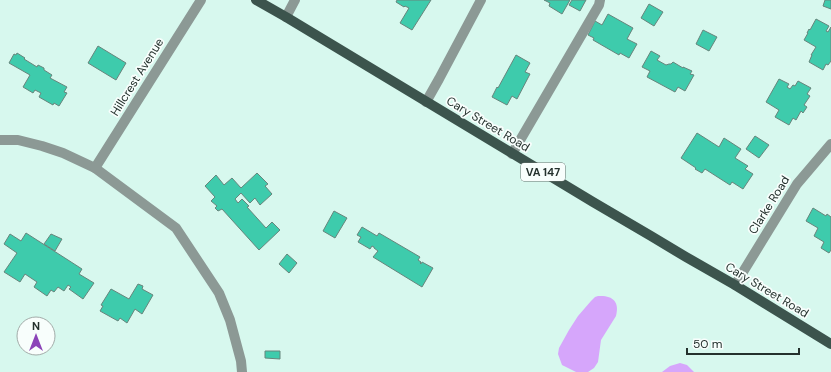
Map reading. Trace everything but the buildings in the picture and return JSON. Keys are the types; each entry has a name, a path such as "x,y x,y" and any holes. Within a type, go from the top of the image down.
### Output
{"main road":[{"name":"Cary Street Road","path":"256,0 512,154 735,285 831,344"}],"street":[{"name":"Hillcrest Avenue","path":"95,168 201,0"},
{"path":"286,17 295,0"},
{"path":"512,154 599,5 600,0"},
{"path":"426,102 477,2"},
{"path":"0,140 18,140 42,146 63,153 95,168 176,228 219,292 230,320 241,361 242,372"},
{"name":"Clarke Road","path":"735,285 797,184 831,144"}],"shaded area":[{"path":"595,297 611,298 614,300 617,306 616,316 601,340 598,362 594,368 588,372 576,372 562,365 558,354 559,348 578,316"},
{"path":"680,363 687,365 694,372 662,372 670,366"}]}
